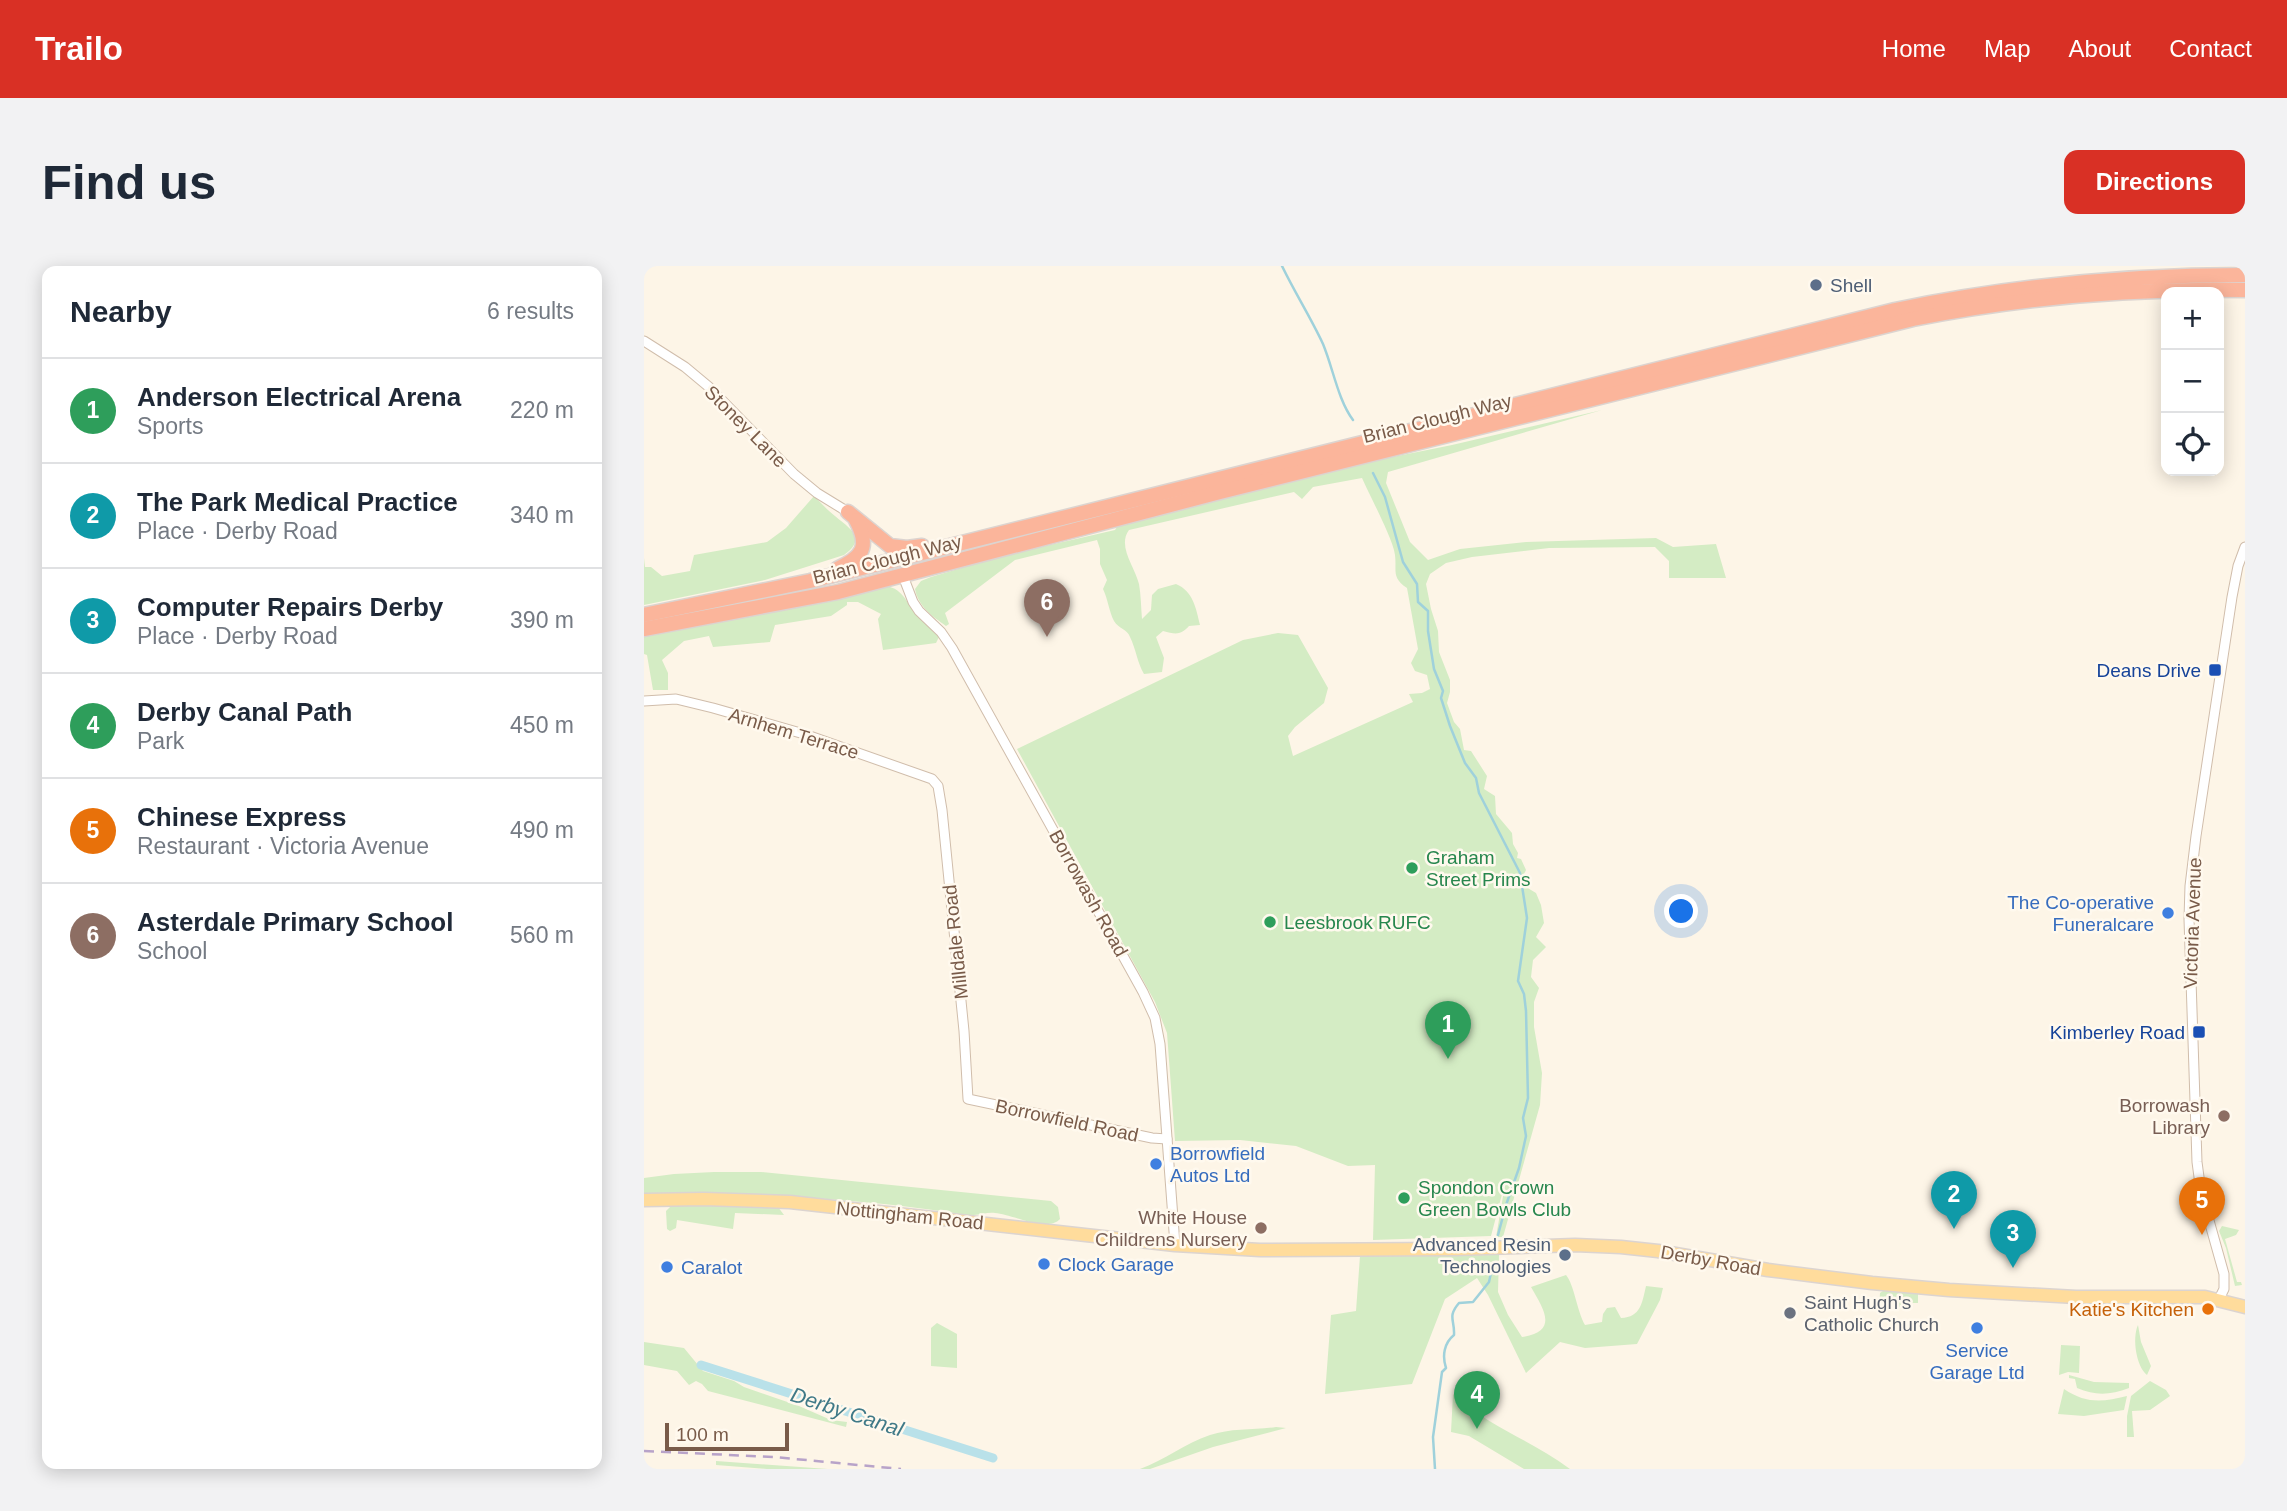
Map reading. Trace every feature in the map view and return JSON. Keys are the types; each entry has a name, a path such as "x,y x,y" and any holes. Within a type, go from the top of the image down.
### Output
{"highway":[{"path":"2195,275 2237,266"},
{"name":"Brian Clough Way","path":"644,615 810,581 1895,310 2014,288 2094,280 2245,275"},
{"path":"2225,290 2245,296"},
{"name":"Brian Clough Way","path":"644,629 797,600 903,576 1220,492 1913,319 1970,308 2061,296 2245,290"},
{"path":"852,515 885,543 900,548 1002,533"},
{"path":"810,581 846,565 860,553 863,539 852,515"}],"main road":[{"name":"Nottingham Road","path":"644,1200 790,1202 1175,1245"},
{"name":"Derby Road","path":"1175,1245 1260,1250 1455,1250 1575,1245 1621,1247 1805,1275 1949,1290 2076,1297 2196,1296 2245,1307"}],"street":[{"name":"Stoney Lane","path":"644,341 685,367 709,387 794,474 817,493 852,515"},
{"name":"Victoria Avenue","path":"2218,1299 2224,1289 2224,1274 2202,1192 2197,1162 2189,919 2196,836 2233,594 2245,547"},
{"name":"Borrowash Road","path":"903,576 913,602 952,648 1155,1018 1160,1044 1175,1245"},
{"name":"Arnhem Terrace","path":"644,701 676,699 739,715 927,775 938,786"},
{"name":"Milldale Road","path":"938,786 964,1031 968,1099"},
{"name":"Borrowfield Road","path":"968,1099 1167,1139"}],"green space":[{"path":"1602,410 1388,472 1386,483 1410,542 1428,560 1460,549 1526,542 1656,538 1673,547 1716,544 1726,578 1669,578 1669,561 1655,547 1549,548 1472,557 1446,563 1430,574 1426,584 1438,631 1439,652 1450,680 1447,703 1454,722 1460,729 1464,750 1471,751 1487,776 1484,789 1495,796 1496,814 1512,833 1517,858 1521,859 1526,870 1522,878 1526,887 1536,893 1541,905 1544,923 1536,937 1546,947 1533,960 1531,977 1539,988 1534,1002 1534,1027 1542,1073 1540,1105 1503,1237 1496,1237 1506,1179 1491,1236 1373,1240 1375,1165 1348,1166 1296,1146 1240,1140 1175,1141 1167,1033 1155,1002 1017,749 1243,640 1278,633 1298,635 1328,688 1324,703 1288,736 1293,756 1413,702 1409,694 1430,689 1427,675 1415,671 1411,663 1418,649 1407,588 1397,577 1394,548 1362,478 1313,487 1302,499 1294,492 1129,530 1126,550 1139,584 1142,619 1151,610 1152,595 1158,589 1176,584 1190,596 1200,625 1189,626 1177,633 1163,631 1156,637 1164,658 1162,672 1144,674 1129,634 1114,621 1103,589 1107,580 1100,564 1097,540 1015,560 945,613 949,624 946,626 922,606 915,589 921,581 931,577 1002,556 1115,530 1119,524 1353,465"},
{"path":"814,496 854,534 855,543 844,555 765,580 644,605 644,558 645,567 651,567 662,576 690,571 694,555 767,542 786,528"},
{"path":"886,586 897,590 918,617 940,635 936,643 883,650 878,619 881,614 858,602 847,602 847,605 831,616 775,625 770,642 713,647 709,636 684,641 662,660 668,673 668,690 653,690 647,655 644,654 644,630 647,635 654,635 656,630 689,624 704,626 708,621 767,613 781,607"},
{"path":"714,1172 761,1172 1051,1201 1058,1207 1060,1219 1054,1223 1038,1224 995,1213 967,1215 892,1205 794,1197 734,1194 644,1195 644,1178"},
{"path":"672,1205 778,1207 784,1215 735,1213 733,1229 677,1220 676,1228 670,1231 667,1229 666,1211"},
{"path":"2222,1226 2239,1230 2236,1235 2225,1239 2237,1282 2242,1285 2235,1286 2219,1231"},
{"path":"1499,1255 1498,1292 1522,1337 1534,1334 1545,1325 1544,1311 1531,1287 1566,1275 1585,1325 1602,1322 1607,1308 1615,1307 1621,1318 1633,1315 1640,1308 1646,1286 1663,1288 1660,1300 1637,1344 1585,1348 1560,1342 1526,1373 1477,1278 1445,1299 1412,1384 1325,1394 1331,1315 1356,1311 1360,1256"},
{"path":"1880,1293 1918,1293 1918,1303 1904,1303 1897,1309 1879,1308"},
{"path":"937,1323 957,1334 957,1368 931,1366 931,1328"},
{"path":"2138,1325 2141,1342 2151,1366 2147,1375 2136,1352 2135,1337"},
{"path":"644,1342 684,1348 703,1371 831,1420 847,1422 846,1427 708,1391 696,1381 689,1385 677,1371 644,1365"},
{"path":"2061,1345 2080,1346 2079,1373 2059,1375"},
{"path":"2069,1375 2094,1382 2129,1383 2129,1388 2109,1393 2090,1392 2077,1388 2075,1379 2069,1378"},
{"path":"2150,1381 2166,1390 2170,1396 2150,1410 2132,1411 2134,1437 2127,1437 2131,1396"},
{"path":"2064,1389 2080,1397 2095,1400 2127,1396 2124,1410 2084,1416 2058,1414"},
{"path":"1453,1394 1481,1416 1570,1469 1524,1469 1469,1436 1451,1432"},
{"path":"1286,1428 1213,1447 1150,1469 1140,1469 1210,1435"},
{"path":"716,1461 828,1469 767,1469 716,1465"}],"waterway":[{"path":"1282,266 1323,344 1340,393 1353,420"},
{"path":"1373,473 1385,497 1403,562 1417,584 1418,602 1428,611 1434,669 1443,691 1441,698 1450,726 1465,763 1476,778 1479,793 1520,873 1527,918 1518,981 1524,994 1526,1011 1528,1098 1523,1118 1526,1136 1498,1235"},
{"path":"1435,1469 1433,1437 1442,1372 1446,1368 1445,1350 1454,1335 1453,1312 1459,1303 1473,1302 1489,1282 1492,1268"},
{"name":"Derby Canal","path":"701,1365 993,1458"}],"railway":[{"path":"644,1451 774,1457 901,1469"}],"place":[{"name":"Shell","path":"1816,285"},
{"name":"Asterdale Primary School","path":"1047,637"},
{"name":"Deans Drive","path":"2215,670"},
{"name":"Graham Street Prims","path":"1412,868"},
{"name":"The Co-operative Funeralcare","path":"2168,913"},
{"name":"Leesbrook RUFC","path":"1270,922"},
{"name":"Kimberley Road","path":"2199,1032"},
{"name":"Anderson Electrical Arena","path":"1448,1059"},
{"name":"Borrowash Library","path":"2224,1116"},
{"name":"Borrowfield Autos Ltd","path":"1156,1164"},
{"name":"Spondon Crown Green Bowls Club","path":"1404,1198"},
{"name":"White House Childrens Nursery","path":"1261,1228"},
{"name":"The Park Medical Practice","path":"1954,1229"},
{"name":"Chinese Express","path":"2202,1235"},
{"name":"Advanced Resin Technologies","path":"1565,1255"},
{"name":"Clock Garage","path":"1044,1264"},
{"name":"Caralot","path":"667,1267"},
{"name":"Computer Repairs Derby","path":"2013,1268"},
{"name":"Katie's Kitchen","path":"2208,1309"},
{"name":"Saint Hugh's Catholic Church","path":"1790,1313"},
{"name":"Service Garage Ltd","path":"1977,1328"},
{"name":"Derby Canal Path","path":"1477,1429"}]}
